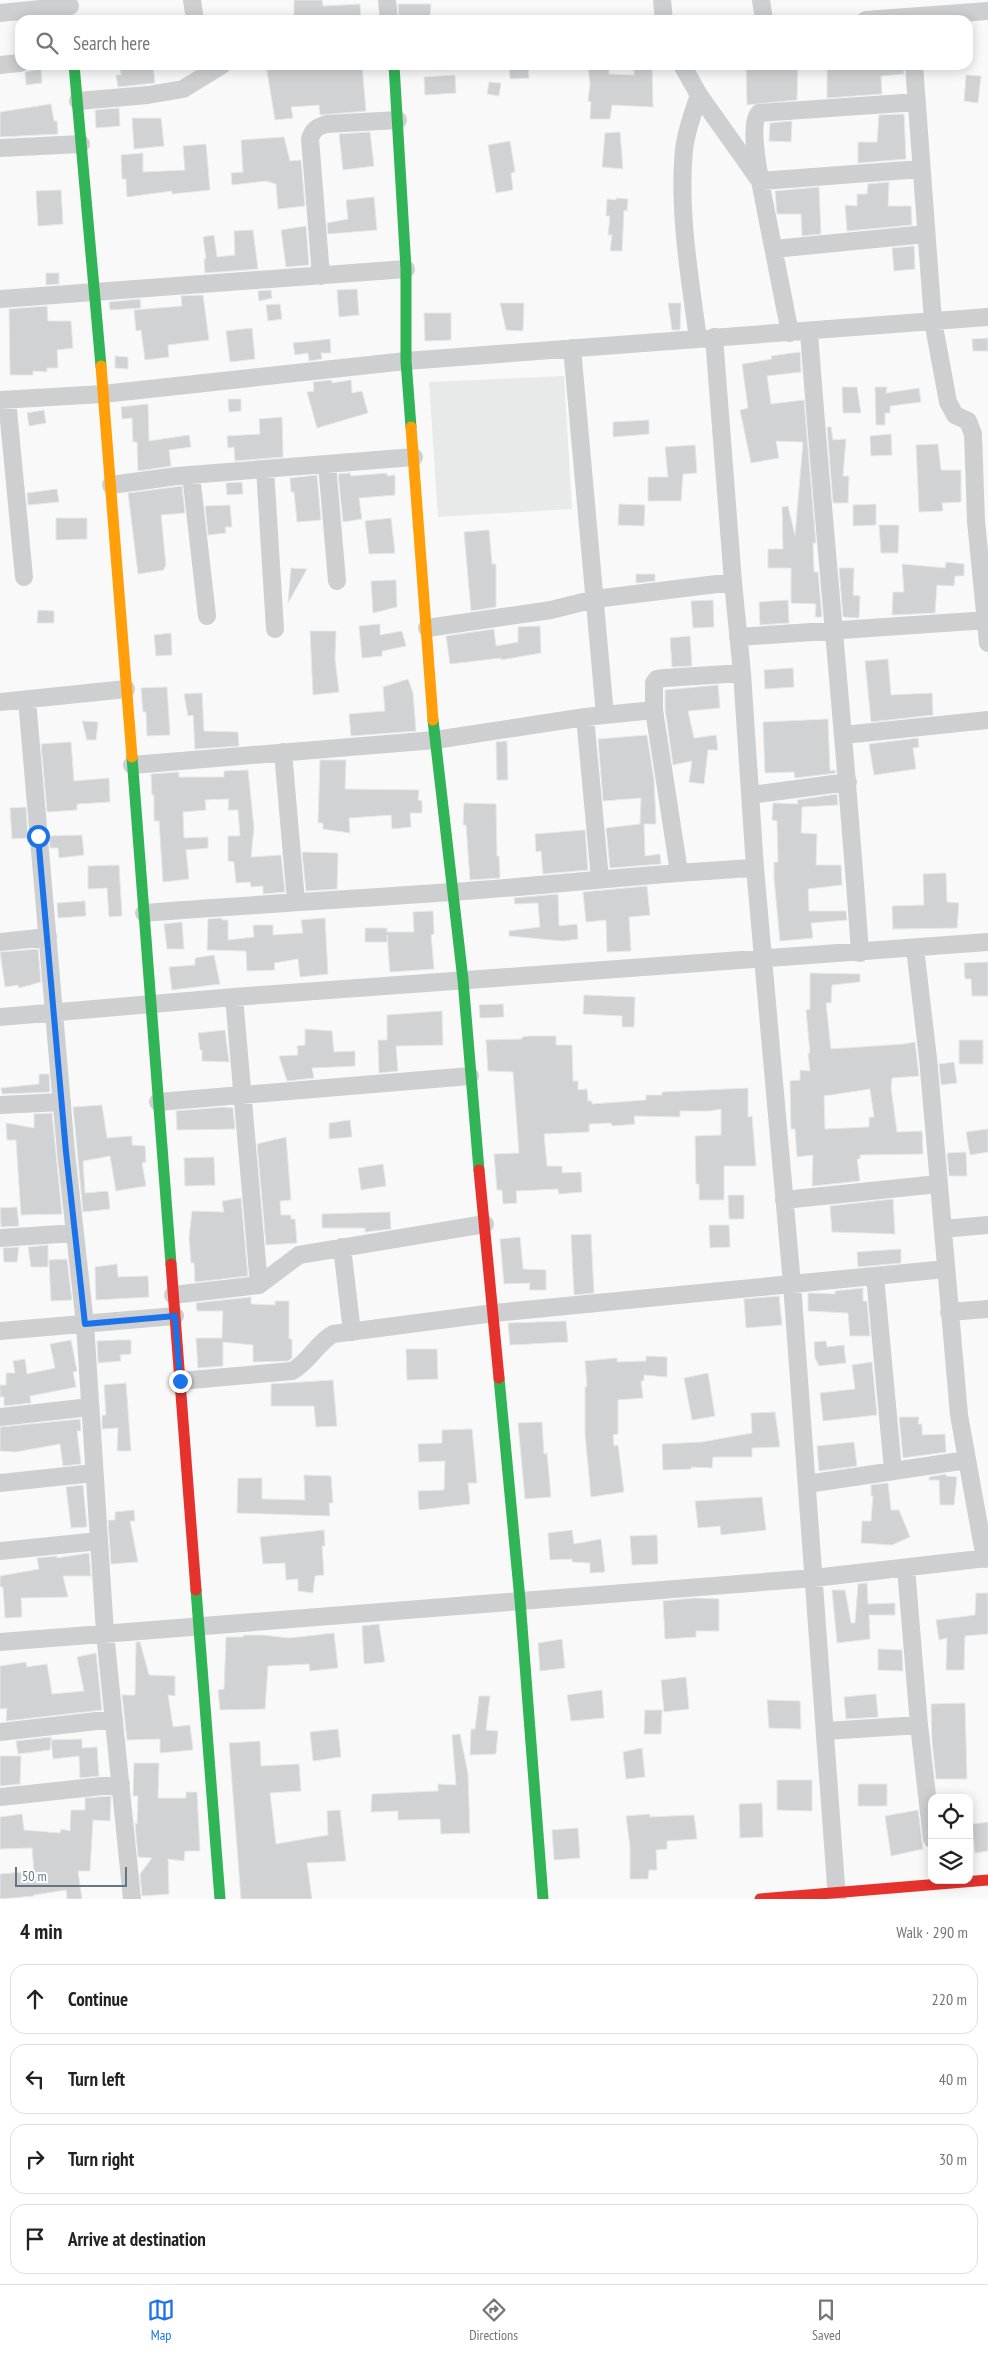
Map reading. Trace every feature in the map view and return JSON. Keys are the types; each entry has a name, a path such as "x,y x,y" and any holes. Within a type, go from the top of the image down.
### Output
{"street":[{"path":"192,0 194,15"},
{"path":"387,0 388,15"},
{"path":"662,0 664,15"},
{"path":"761,0 763,15"},
{"path":"0,13 70,9"},
{"path":"894,15 910,12 988,11"},
{"path":"0,64 15,63"},
{"path":"75,70 103,394 220,1899"},
{"path":"394,70 406,269 406,361 435,740 463,980 470,1076 520,1600 543,1899"},
{"path":"685,70 699,95 760,181"},
{"path":"914,70 933,321 948,402 955,415 968,421 981,451 976,521 988,643"},
{"path":"78,101 148,95 184,89 202,71"},
{"path":"699,95 688,130 683,168 686,250 706,338 742,673 754,868 764,958 792,1284 826,1731 836,1896"},
{"path":"790,333 760,181 754,128 755,119 759,113 917,102"},
{"path":"321,276 310,139 312,132 317,127 327,124 398,120"},
{"path":"0,148 81,144"},
{"path":"760,181 922,169"},
{"path":"774,249 926,234"},
{"path":"0,300 406,269"},
{"path":"24,576 8,484 4,400 103,394 406,361 988,317"},
{"path":"809,332 848,782 860,953"},
{"path":"572,348 605,715"},
{"path":"110,484 191,475 414,457"},
{"path":"327,464 337,581"},
{"path":"265,469 275,629"},
{"path":"191,475 207,616"},
{"path":"427,628 551,610 595,599 732,582"},
{"path":"738,637 987,620"},
{"path":"679,872 652,688 657,679 742,673"},
{"path":"0,702 126,689"},
{"path":"27,700 62,1102 85,1324 105,1633 132,1899"},
{"path":"132,765 435,740 585,717 654,710"},
{"path":"585,717 600,879"},
{"path":"844,735 988,720"},
{"path":"283,752 296,901"},
{"path":"751,795 848,782"},
{"path":"144,913 296,901 452,892 679,872 754,868"},
{"path":"0,942 48,937"},
{"path":"0,1017 234,997 764,958 860,953 988,942"},
{"path":"0,1642 814,1578 987,1559 959,1415 928,1058 915,948"},
{"path":"234,997 259,1285"},
{"path":"158,1102 470,1076"},
{"path":"0,1106 62,1102"},
{"path":"784,1200 938,1184"},
{"path":"173,1296 259,1285 299,1255 485,1224"},
{"path":"942,1229 988,1225"},
{"path":"0,1238 75,1233"},
{"path":"342,1247 352,1332"},
{"path":"180,1381 292,1371 307,1360 323,1340 333,1334 494,1313 946,1269"},
{"path":"876,1276 893,1470"},
{"path":"949,1312 988,1309"},
{"path":"0,1331 175,1316"},
{"path":"0,1417 90,1407"},
{"path":"807,1484 967,1460"},
{"path":"0,1483 94,1473"},
{"path":"0,1551 99,1540"},
{"path":"906,1568 919,1725 932,1839"},
{"path":"0,1732 114,1719"},
{"path":"826,1731 919,1725"},
{"path":"0,1797 121,1784"},
{"path":"973,1881 988,1880"},
{"path":"760,1899 836,1896 928,1883"}],"shaded area":[{"path":"564,376 572,509 438,517 429,382"}],"building":[{"path":"294,0 322,0 323,6 360,4 361,15 294,15"},
{"path":"398,4 431,4 430,15 399,15"},
{"path":"41,70 42,83 26,85 25,72"},
{"path":"120,70 154,70 155,83 118,87 116,75 121,75"},
{"path":"267,70 362,70 366,111 320,115 319,105 291,107 293,118 275,120"},
{"path":"509,70 528,70 529,78 510,79"},
{"path":"589,70 609,70 609,74 634,75 634,70 652,70 653,107 612,105 610,119 590,119 591,102 588,101 590,84"},
{"path":"746,70 798,70 797,100 747,105"},
{"path":"827,70 904,70 904,74 881,76 882,94 827,98"},
{"path":"455,75 456,93 425,95 424,77"},
{"path":"966,75 981,76 978,103 964,101"},
{"path":"489,82 501,83 499,96 487,94"},
{"path":"51,104 54,121 57,121 58,134 0,137 0,112"},
{"path":"119,108 120,126 96,128 95,110"},
{"path":"904,114 906,159 858,163 858,142 877,142 879,115"},
{"path":"132,118 161,118 164,146 134,149"},
{"path":"792,121 791,142 769,141 770,123"},
{"path":"370,132 374,166 343,170 339,134"},
{"path":"620,132 623,169 602,167 605,133"},
{"path":"284,137 290,161 301,160 305,206 278,209 276,184 266,181 232,185 231,173 243,172 241,140"},
{"path":"510,141 515,172 511,173 513,190 496,193 488,145"},
{"path":"206,144 210,190 172,194 172,191 127,197 126,179 122,179 121,155 143,153 143,172 185,170 183,146"},
{"path":"889,182 888,206 911,206 912,225 847,231 845,205 857,206 857,194 867,194 868,184"},
{"path":"819,187 821,234 802,236 801,214 777,214 775,191"},
{"path":"61,190 63,224 38,226 36,191"},
{"path":"374,197 377,230 328,234 327,223 348,219 346,200"},
{"path":"616,198 628,199 627,211 624,210 622,251 610,251 612,235 608,235 610,216 606,216 607,199 616,200"},
{"path":"306,226 309,265 286,267 281,230"},
{"path":"253,230 258,269 205,273 204,259 206,259 203,237 214,235 217,257 235,255 234,231"},
{"path":"914,246 915,269 894,271 892,248"},
{"path":"46,273 59,273 59,284 46,285"},
{"path":"357,289 359,315 339,317 337,290"},
{"path":"271,290 272,298 259,301 258,291"},
{"path":"203,295 209,340 168,345 169,357 145,360 141,330 136,331 134,310 182,306 181,296"},
{"path":"140,299 141,308 110,310 109,302"},
{"path":"500,303 524,303 523,331 506,330"},
{"path":"668,303 681,303 680,330 672,330"},
{"path":"280,304 282,319 268,321 266,305"},
{"path":"47,306 48,321 71,321 73,348 57,350 58,368 47,368 47,372 33,371 33,375 10,375 9,309"},
{"path":"424,313 451,313 451,340 425,341"},
{"path":"252,328 255,359 230,362 226,331"},
{"path":"988,338 988,351 973,351 972,339"},
{"path":"330,339 331,353 321,353 322,359 309,361 308,353 295,355 293,343"},
{"path":"800,352 801,372 767,376 771,404 804,400 816,543 813,543 814,572 818,572 822,617 815,617 816,604 791,603 791,568 768,568 768,549 783,549 782,507 788,506 795,535 803,442 776,441 779,458 751,463 740,410 748,408 742,364 772,359 771,356"},
{"path":"115,356 128,357 128,369 115,368"},
{"path":"332,380 332,383 351,380 352,393 362,391 368,413 317,428 307,392 314,391 313,382"},
{"path":"842,387 857,387 861,413 843,413"},
{"path":"875,387 887,387 886,393 919,388 921,402 890,406 890,413 885,413 885,425 876,425"},
{"path":"228,399 241,399 241,411 229,412"},
{"path":"148,404 149,441 189,435 191,447 169,450 171,466 138,471 137,442 133,442 132,418 122,419 121,407"},
{"path":"44,410 46,423 29,426 27,413"},
{"path":"282,417 283,457 235,461 234,447 228,448 227,436 260,434 259,419"},
{"path":"649,420 649,434 613,437 613,422"},
{"path":"827,427 831,427 833,440 846,439 843,476 849,476 848,503 833,503"},
{"path":"891,434 892,455 871,456 870,436"},
{"path":"938,444 941,470 961,470 961,502 942,503 943,511 919,512 916,445"},
{"path":"695,445 697,473 683,474 681,501 648,501 648,477 668,477 665,447"},
{"path":"350,473 351,476 387,473 387,476 395,475 395,495 359,498 362,519 343,522 338,474"},
{"path":"317,475 321,520 297,522 294,492 291,492 290,478"},
{"path":"242,482 243,494 227,495 226,483"},
{"path":"182,486 185,513 161,515 166,567 164,567 164,570 138,574 128,493"},
{"path":"57,489 59,502 28,505 27,493"},
{"path":"619,504 645,505 644,526 618,525"},
{"path":"876,504 876,525 853,526 853,505"},
{"path":"230,505 232,527 225,527 226,533 208,535 205,506"},
{"path":"56,518 87,518 87,539 56,540"},
{"path":"391,518 395,553 369,554 365,521"},
{"path":"879,525 899,525 898,553 881,553"},
{"path":"489,530 492,564 496,564 496,607 471,611 464,532"},
{"path":"946,562 964,564 964,576 955,576 954,586 937,585 935,613 892,615 893,592 904,592 902,564 945,568"},
{"path":"291,568 307,569 288,603"},
{"path":"839,568 854,568 853,595 860,596 859,618 843,617"},
{"path":"636,574 655,574 655,581 636,583"},
{"path":"396,580 397,607 373,613 371,581"},
{"path":"713,600 714,627 693,628 691,601"},
{"path":"788,600 789,623 760,625 759,602"},
{"path":"38,610 54,611 54,623 37,623"},
{"path":"380,624 380,635 402,631 406,646 382,651 382,656 362,658 359,626"},
{"path":"540,626 541,653 501,660 501,658 450,664 446,636 494,629 496,646 518,642 518,627"},
{"path":"310,631 336,631 335,659 339,692 313,695"},
{"path":"171,633 172,655 156,656 154,635"},
{"path":"690,636 692,666 672,667 670,638"},
{"path":"888,659 891,695 932,693 933,715 871,722 865,661"},
{"path":"793,668 794,687 765,689 764,670"},
{"path":"408,679 413,693 416,731 351,736 349,714 385,711 383,687"},
{"path":"718,685 720,708 688,711 694,738 716,735 718,750 708,750 704,784 689,782 692,761 673,765 665,709 665,690"},
{"path":"167,687 170,735 147,736 146,712 143,712 141,688"},
{"path":"202,693 204,731 238,732 239,746 195,749 193,715 188,716 184,694"},
{"path":"828,719 830,771 835,770 836,773 795,778 794,772 765,773 763,722"},
{"path":"82,721 98,722 96,740 87,740"},
{"path":"647,735 654,779 656,824 644,824 645,856 660,854 661,864 610,868 606,828 640,824 641,798 603,801 598,739"},
{"path":"918,738 919,747 913,748 916,769 874,775 869,744"},
{"path":"507,741 508,780 497,780 496,742"},
{"path":"71,742 74,781 109,778 110,802 77,804 77,810 47,812 41,744"},
{"path":"320,760 346,760 345,789 419,790 418,800 422,801 422,813 410,813 411,827 392,829 391,815 349,818 350,833 323,829 323,823 318,823"},
{"path":"248,770 254,828 251,857 281,855 285,892 263,894 263,886 251,887 250,882 236,883 234,862 228,861 228,836 240,836 238,810 228,810 229,799 205,800 206,810 183,812 184,838 208,837 208,848 186,850 189,879 163,882 159,821 154,821 154,795 152,795 151,774 179,772 179,777 224,777 224,771"},
{"path":"837,794 838,805 802,807 801,833 817,834 816,865 841,865 842,885 808,889 809,911 846,911 847,920 811,923 813,938 780,941 774,878 774,862 778,862 777,821 772,820 773,803 798,804 797,800"},
{"path":"464,803 496,804 497,856 499,856 500,878 470,880 466,825 463,825"},
{"path":"26,807 28,838 12,839 10,808"},
{"path":"585,830 588,870 543,874 541,851 536,852 535,834"},
{"path":"82,835 84,855 59,858 58,848 50,848 49,836"},
{"path":"302,852 338,853 337,889 306,891"},
{"path":"119,865 122,916 109,917 107,888 88,889 88,866"},
{"path":"946,873 947,902 959,903 957,928 893,929 892,906 924,905 923,874"},
{"path":"647,886 650,915 629,917 631,951 607,952 606,920 586,922 583,892"},
{"path":"558,894 559,926 577,924 578,939 563,941 509,936 509,931 540,927 538,903 515,904 514,898"},
{"path":"85,901 86,916 58,918 57,903"},
{"path":"433,911 434,934 431,935 434,969 390,972 388,942 365,942 365,928 387,928 387,932 414,932 413,912"},
{"path":"222,918 222,920 228,920 228,940 254,937 253,925 273,925 273,935 303,933 301,920 325,918 328,974 300,977 298,959 274,963 275,970 247,971 246,951 207,950 208,919"},
{"path":"182,922 184,949 167,949 164,924"},
{"path":"38,949 41,982 19,988 18,985 5,987 0,952"},
{"path":"214,955 220,984 172,990 169,967 195,965 195,958"},
{"path":"988,962 988,996 972,996 971,979 965,979 964,963"},
{"path":"810,973 860,974 860,982 832,985 831,1003 826,1003 831,1049 915,1042 919,1076 892,1078 891,1088 897,1132 922,1131 923,1154 860,1155 860,1159 857,1159 860,1181 812,1186 813,1155 797,1157 795,1129 791,1129 790,1081 800,1080 800,1070 810,1071 806,1010 810,1009","holes":["870,1089 874,1117 869,1117 869,1127 825,1129 824,1096"]},
{"path":"584,995 635,997 634,1027 622,1027 622,1016 583,1014"},
{"path":"503,1004 504,1017 480,1018 479,1005"},
{"path":"442,1011 443,1045 396,1046 398,1071 379,1073 378,1040 387,1040 387,1015"},
{"path":"305,1029 332,1031 334,1052 355,1051 355,1066 312,1068 314,1078 287,1081 279,1056 298,1055 297,1046 305,1045"},
{"path":"225,1030 229,1062 202,1061 202,1050 200,1050 198,1033"},
{"path":"556,1036 556,1045 572,1045 573,1081 578,1081 578,1090 587,1089 588,1101 592,1101 592,1104 646,1100 646,1095 662,1095 662,1092 748,1088 748,1117 752,1116 756,1166 724,1166 724,1200 699,1200 699,1184 696,1184 695,1136 721,1135 721,1109 680,1111 680,1117 634,1116 635,1124 612,1126 611,1123 589,1124 589,1132 544,1134 547,1166 562,1166 562,1173 581,1172 582,1192 559,1194 558,1189 516,1191 517,1203 503,1204 502,1190 497,1190 494,1154 519,1153 513,1072 488,1071 486,1040 522,1039 522,1037"},
{"path":"959,1040 983,1040 983,1064 959,1064"},
{"path":"954,1062 957,1083 941,1085 939,1064"},
{"path":"39,1074 49,1074 50,1092 2,1094 1,1088 39,1084"},
{"path":"102,1105 107,1138 132,1136 132,1145 145,1146 146,1162 142,1163 146,1186 116,1191 110,1156 83,1161 85,1193 108,1191 110,1209 83,1212 73,1107"},
{"path":"233,1108 235,1129 177,1130 176,1111"},
{"path":"52,1113 62,1214 21,1215 16,1140 7,1140 6,1123 34,1128 34,1114"},
{"path":"350,1120 352,1137 329,1139 329,1123"},
{"path":"988,1129 988,1152 970,1155 966,1132"},
{"path":"286,1137 291,1200 280,1201 281,1215 291,1215 291,1219 295,1219 297,1243 266,1245 257,1144"},
{"path":"966,1152 967,1176 949,1176 947,1153"},
{"path":"214,1157 215,1185 185,1186 184,1158"},
{"path":"383,1164 386,1186 361,1190 358,1168"},
{"path":"728,1195 744,1195 744,1219 729,1219"},
{"path":"241,1198 248,1276 195,1282 194,1263 191,1263 189,1237 192,1211 224,1212 222,1201"},
{"path":"893,1199 895,1234 832,1232 830,1206"},
{"path":"17,1207 19,1226 1,1227 0,1208"},
{"path":"390,1212 391,1229 365,1232 365,1228 322,1228 322,1214"},
{"path":"709,1225 729,1225 730,1247 710,1248"},
{"path":"591,1234 594,1293 574,1295 571,1235"},
{"path":"520,1237 523,1269 546,1270 546,1290 529,1290 530,1283 504,1284 500,1239"},
{"path":"48,1245 48,1267 31,1267 28,1247"},
{"path":"19,1247 17,1262 4,1262 3,1248"},
{"path":"901,1249 901,1263 858,1267 857,1252"},
{"path":"67,1259 72,1300 51,1301 49,1260"},
{"path":"117,1264 118,1277 148,1276 149,1297 96,1300 95,1267"},
{"path":"863,1288 863,1301 867,1301 870,1336 850,1336 848,1313 808,1311 808,1293 835,1294 835,1291"},
{"path":"779,1296 782,1325 746,1328 744,1299"},
{"path":"251,1297 251,1304 275,1305 275,1301 289,1301 289,1339 292,1339 292,1358 288,1361 253,1362 253,1345 223,1342 223,1366 198,1368 196,1338 222,1338 223,1311 197,1311 196,1303"},
{"path":"566,1321 568,1342 510,1345 508,1323"},
{"path":"71,1340 77,1371 73,1372 76,1387 30,1396 31,1403 4,1406 4,1397 0,1397 0,1385 6,1385 6,1373 15,1373 13,1361 25,1359 27,1374 55,1368 50,1344"},
{"path":"131,1340 131,1354 120,1355 121,1361 98,1363 97,1341"},
{"path":"826,1341 827,1347 844,1345 846,1363 819,1366 815,1358 814,1342"},
{"path":"406,1349 437,1349 438,1379 407,1380"},
{"path":"646,1356 667,1357 667,1377 644,1375 644,1381 641,1381 643,1398 618,1400 618,1434 613,1435 614,1446 618,1445 624,1492 591,1497 585,1434 585,1387 587,1386 585,1361 617,1358 617,1362 646,1361"},
{"path":"872,1362 877,1415 823,1421 820,1393 855,1389 852,1365"},
{"path":"708,1373 715,1416 692,1420 684,1378"},
{"path":"333,1380 337,1426 316,1427 314,1406 271,1406 271,1384"},
{"path":"126,1383 131,1451 117,1451 118,1428 102,1429 102,1415 106,1415 104,1385"},
{"path":"775,1412 780,1447 752,1448 752,1457 713,1457 712,1468 691,1467 692,1469 663,1470 662,1444 702,1442 752,1433 751,1413"},
{"path":"899,1417 919,1417 918,1424 922,1424 922,1435 945,1434 946,1452 903,1458"},
{"path":"80,1419 81,1431 77,1431 81,1464 63,1466 60,1444 15,1452 0,1451 0,1427"},
{"path":"542,1422 544,1454 547,1453 551,1497 525,1499 518,1423"},
{"path":"472,1429 477,1483 468,1483 470,1504 419,1510 418,1491 444,1490 445,1461 419,1462 418,1444 442,1443 442,1430"},
{"path":"854,1442 857,1466 819,1471 817,1446"},
{"path":"946,1474 946,1476 957,1477 954,1505 940,1505 939,1480 929,1480 929,1477"},
{"path":"304,1475 331,1476 333,1503 329,1503 330,1516 237,1513 238,1478 262,1478 262,1499 305,1500"},
{"path":"888,1483 891,1510 899,1510 910,1537 892,1545 861,1543 862,1521 871,1521 873,1496 871,1496 871,1485"},
{"path":"83,1485 87,1527 71,1528 66,1487"},
{"path":"762,1497 766,1530 721,1535 720,1526 698,1528 695,1501"},
{"path":"134,1510 135,1521 130,1521 138,1562 111,1564 108,1520 115,1520 115,1512"},
{"path":"324,1530 325,1546 322,1546 324,1575 315,1576 313,1593 298,1591 298,1579 286,1580 285,1563 263,1564 260,1537"},
{"path":"572,1530 574,1544 601,1539 605,1572 590,1573 590,1563 572,1562 572,1559 550,1560 548,1533"},
{"path":"657,1535 658,1564 632,1565 630,1536"},
{"path":"89,1553 91,1576 63,1576 68,1597 21,1598 22,1617 5,1618 3,1587 0,1587 0,1576 39,1569 37,1558 57,1556 57,1558"},
{"path":"867,1583 868,1604 895,1603 895,1615 869,1615 870,1639 837,1643 832,1590 845,1590 851,1623 855,1623 858,1584"},
{"path":"976,1593 988,1593 988,1634 965,1636 964,1670 946,1670 947,1638 939,1640 936,1620 975,1615"},
{"path":"694,1598 719,1599 719,1631 696,1631 696,1637 665,1639 663,1601"},
{"path":"379,1624 385,1662 364,1664 362,1626"},
{"path":"334,1633 338,1668 310,1671 309,1664 268,1666 265,1709 220,1710 218,1690 224,1689 226,1637 262,1635 289,1638"},
{"path":"562,1639 565,1668 540,1671 538,1643"},
{"path":"136,1642 140,1642 149,1675 175,1676 175,1696 168,1695 173,1727 190,1725 193,1750 160,1753 160,1739 127,1740 122,1695 135,1695"},
{"path":"878,1649 902,1650 903,1671 878,1670"},
{"path":"96,1653 102,1710 6,1721 7,1708 0,1709 0,1666 26,1662 27,1667 47,1664 52,1694 84,1691 77,1657"},
{"path":"686,1677 689,1709 664,1712 661,1680"},
{"path":"602,1690 604,1718 571,1721 567,1695"},
{"path":"876,1694 878,1717 846,1719 844,1697"},
{"path":"479,1696 490,1696 486,1730 498,1731 496,1754 470,1755 471,1729 475,1729"},
{"path":"767,1700 800,1701 801,1729 769,1728"},
{"path":"965,1703 967,1779 936,1779 931,1704"},
{"path":"645,1710 662,1710 661,1734 644,1734"},
{"path":"338,1729 341,1757 313,1761 310,1732"},
{"path":"460,1734 468,1774 470,1833 441,1834 440,1819 398,1820 398,1811 371,1812 372,1794 438,1791 438,1784 456,1785 452,1735"},
{"path":"51,1737 50,1750 18,1754 16,1741"},
{"path":"82,1739 82,1748 97,1747 99,1776 80,1778 79,1756 53,1759 51,1740"},
{"path":"260,1741 261,1766 299,1764 301,1791 270,1793 276,1844 328,1835 327,1811 340,1810 346,1861 307,1863 312,1899 241,1899 229,1743"},
{"path":"642,1748 645,1777 626,1779 623,1752"},
{"path":"0,1756 21,1756 20,1784 0,1786"},
{"path":"134,1763 159,1763 158,1798 186,1798 186,1792 197,1792 200,1851 185,1851 184,1861 168,1859 169,1894 142,1896 140,1874 152,1858 138,1857 135,1823 137,1824 138,1796 133,1796"},
{"path":"777,1780 812,1780 812,1811 777,1810"},
{"path":"858,1784 887,1784 887,1806 858,1806"},
{"path":"111,1796 110,1821 93,1820 90,1871 78,1871 82,1899 67,1899 66,1890 34,1896 0,1899 0,1874 34,1871 32,1848 0,1849 0,1817 22,1814 24,1830 60,1833 61,1829 70,1831 71,1810 85,1810 85,1798"},
{"path":"762,1803 763,1837 740,1838 739,1804"},
{"path":"918,1810 923,1849 891,1856 885,1816"},
{"path":"650,1814 650,1817 694,1815 697,1839 667,1841 667,1849 656,1850 657,1870 649,1870 648,1879 630,1879 630,1847 626,1816"},
{"path":"988,1822 988,1851 975,1853 973,1824"},
{"path":"578,1828 580,1858 554,1860 552,1830"}],"traffic: fast":[{"path":"74,70 101,366"},
{"path":"394,70 406,269 406,361 411,427"},
{"path":"433,720 463,980 479,1170"},
{"path":"132,757 171,1264"},
{"path":"499,1378 520,1600 543,1899"},
{"path":"196,1590 220,1899"}],"traffic: slow":[{"path":"101,366 132,757"},
{"path":"411,427 433,720"}],"traffic: jam":[{"path":"479,1170 499,1378"},
{"path":"171,1264 196,1590"},
{"path":"760,1899 988,1880"}],"route":[{"path":"38,836 66,1152 85,1324 175,1316 180,1381"}]}
